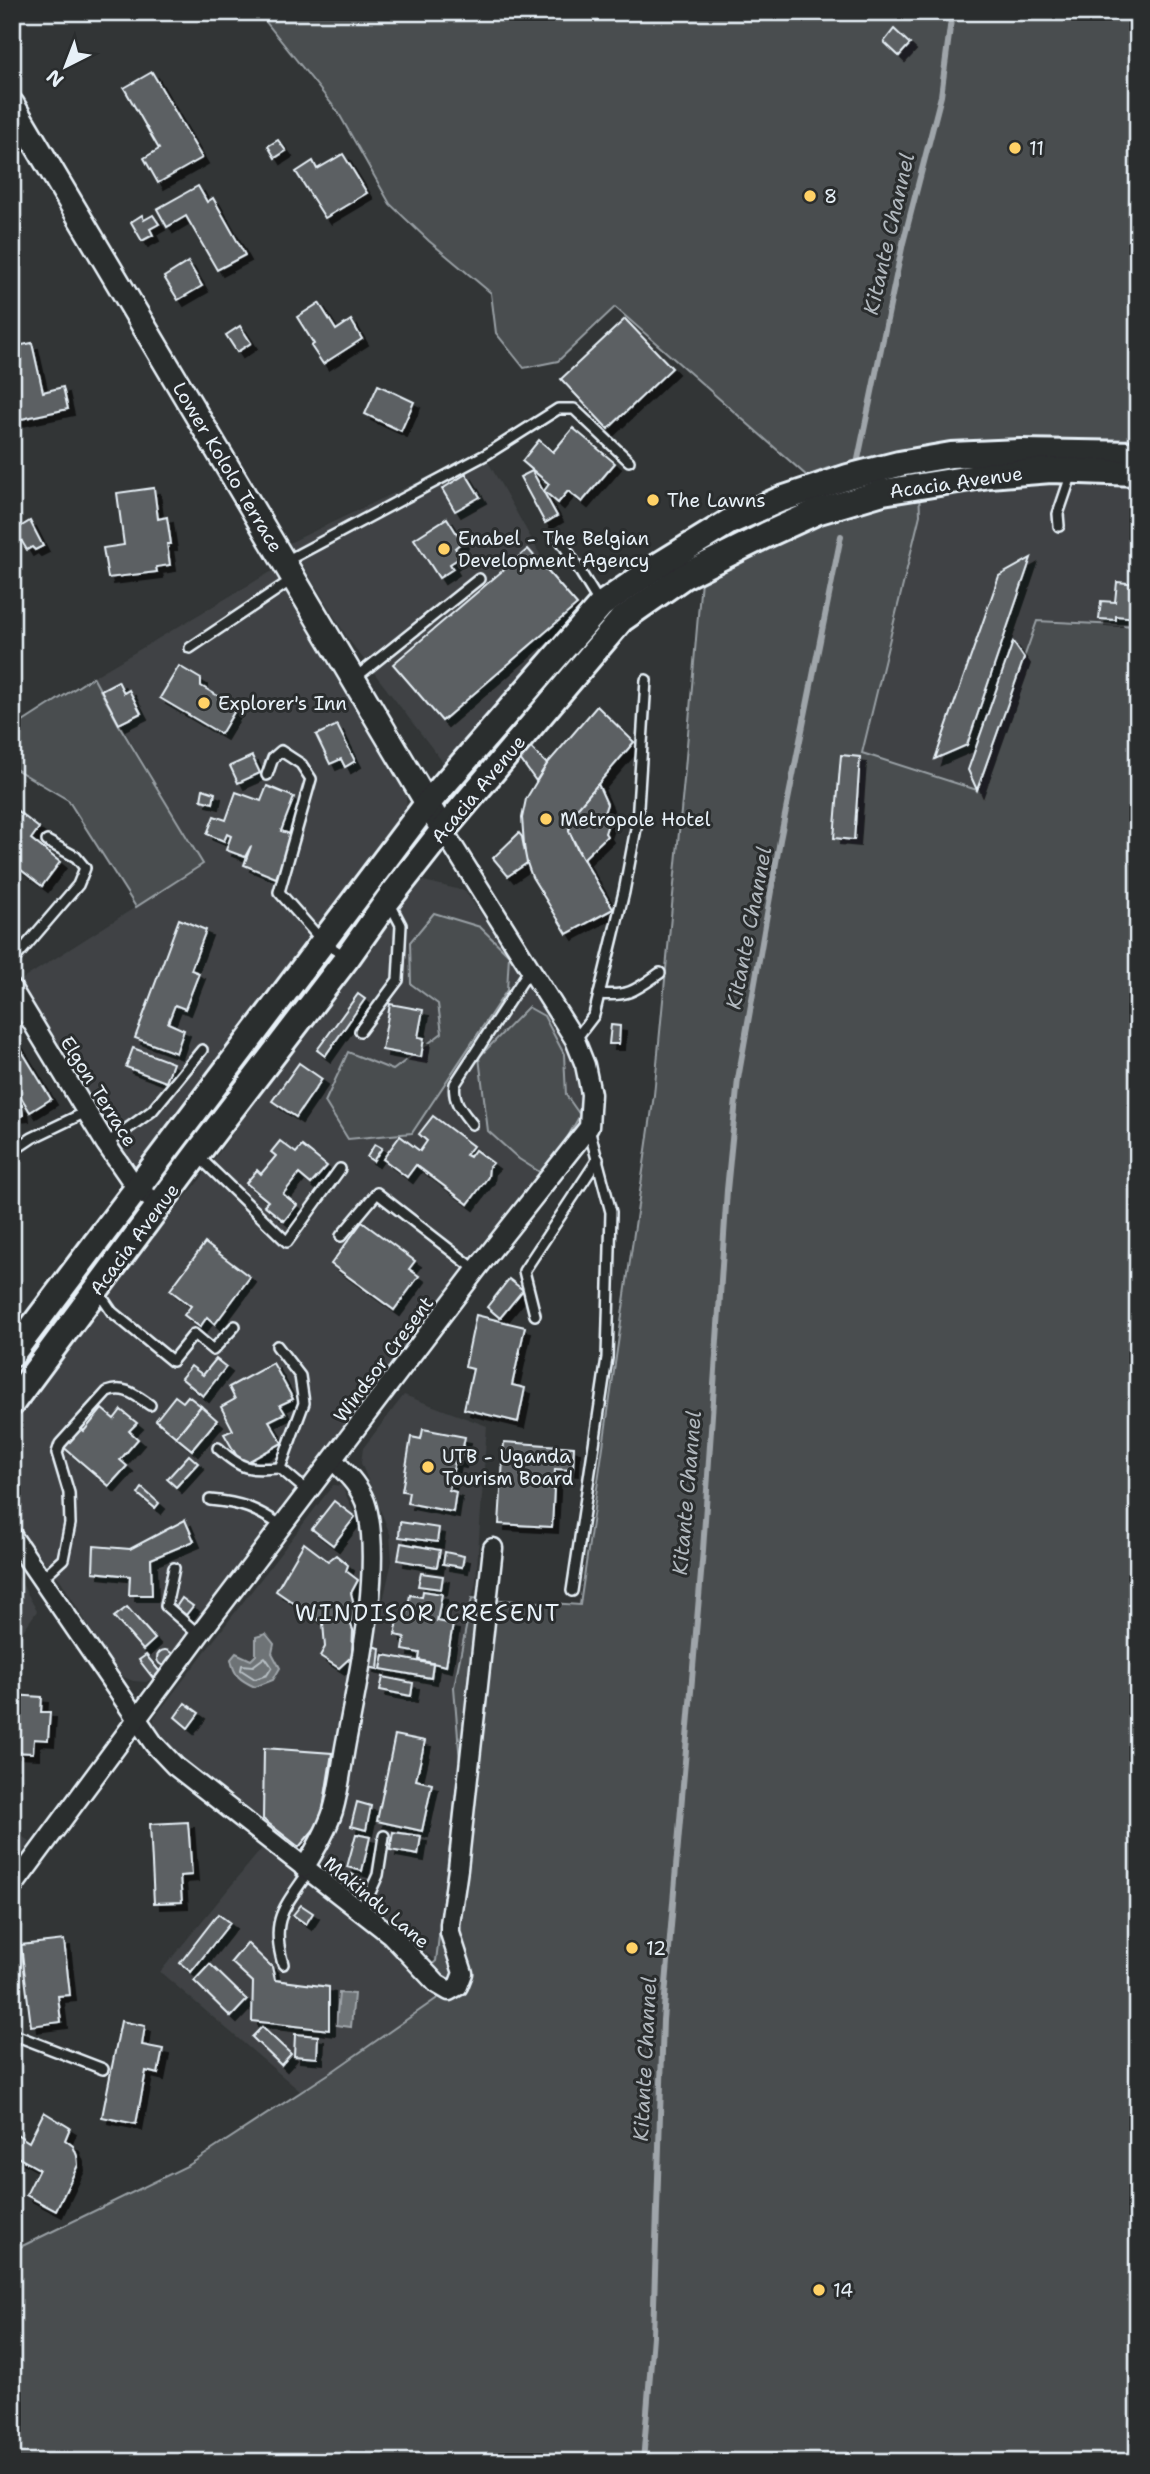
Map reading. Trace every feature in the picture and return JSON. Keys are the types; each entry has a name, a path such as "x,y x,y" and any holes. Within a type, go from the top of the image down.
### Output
{"main road":[{"name":"Acacia Avenue","path":"12,1354 427,804 601,605 729,522 779,500 848,477 951,455 1020,452 1138,454"},
{"name":"Acacia Avenue","path":"12,1403 388,900 443,830 621,620 684,576 816,512 883,492 989,475 1051,470 1138,473"}],"street":[{"name":"Lower Kololo Terrace","path":"12,104 443,830"},
{"path":"443,830 575,1040 591,1094 589,1127"},
{"name":"Elgon Terrace","path":"12,989 106,1144 137,1189 160,1205"},
{"name":"Windsor Cresent","path":"12,1888 199,1635 476,1270 589,1127"},
{"path":"306,1870 321,1842 334,1808 354,1697 371,1578 366,1507 352,1479 334,1460"},
{"name":"Makindu Lane","path":"12,1536 154,1744 175,1766 361,1912 411,1955 437,1984 449,1991 458,1986 463,1973 450,1933 450,1924 493,1548"}],"lane":[{"path":"190,648 290,570 558,409 574,409 629,461"},
{"path":"1059,526 1058,514 1072,471"},
{"path":"560,539 601,605 621,620"},
{"path":"354,679 479,579"},
{"path":"575,1040 594,1015 638,823 646,680"},
{"path":"267,775 272,758 281,751 301,764 311,779 279,892 323,942 347,958"},
{"path":"12,962 78,885 85,868 76,858 47,841"},
{"path":"360,1031 398,980 401,925 388,900"},
{"path":"472,1124 458,1107 453,1094 455,1084 530,969"},
{"path":"599,994 616,996 632,993 660,973"},
{"path":"106,1144 152,1111 202,1050"},
{"path":"14,1150 86,1112"},
{"path":"572,1591 607,1357 611,1212 589,1127"},
{"path":"197,1154 287,1242 340,1170"},
{"path":"534,1315 524,1271 598,1160"},
{"path":"341,1236 377,1193 476,1270"},
{"path":"96,1289 113,1312 172,1362 194,1334 213,1350 234,1326"},
{"path":"277,1346 300,1376 304,1403 280,1468"},
{"path":"41,1579 63,1559 70,1524 69,1493 57,1453 60,1444 100,1396 117,1388 128,1390 150,1405"},
{"path":"218,1448 236,1465 256,1469 280,1468 309,1493"},
{"path":"210,1500 256,1509 283,1527"},
{"path":"174,1568 166,1606 199,1635"},
{"path":"361,1912 378,1875 384,1836"},
{"path":"283,1964 276,1928 306,1870"},
{"path":"12,2034 103,2069"}],"shaded area":[{"path":"258,12 1138,12 1138,439 874,459 828,468 807,476 615,307 558,361 524,368 496,333 491,293 390,204 338,112"},
{"path":"482,451 578,622 445,765 348,639 289,543"},
{"path":"1014,477 1138,479 1138,626 1037,621 977,790 862,753 920,515 919,488"},
{"path":"919,488 920,515 862,753 977,790 1037,621 1138,626 1138,2462 12,2462 12,2251 189,2165 333,2071 446,1992 423,1973 436,1961 460,1762 454,1687 472,1598 580,1605 654,1095 702,568 793,525"},
{"path":"274,570 405,786 407,810 291,993 169,1167 152,1180 129,1168 18,982 203,864 93,677"},
{"path":"93,677 203,864 136,907 68,800 12,767 12,729"},
{"path":"420,880 465,891 518,967 570,1053 582,1085 583,1105 574,1138 160,1676 146,1682 133,1681 121,1676 114,1668 61,1581 12,1523 12,1418 92,1312 202,1177 295,1043"},
{"path":"434,913 480,927 509,955 507,990 412,1133 348,1139 325,1102 348,1052 393,1070 442,1033 438,1004 411,984 410,942"},
{"path":"528,1007 544,1016 564,1054 566,1095 580,1115 546,1176 519,1159 488,1131 479,1057"},
{"path":"404,1395 487,1426 476,1581 454,1687 460,1762 436,1961 326,1874 321,1866 322,1857 339,1824 368,1667 392,1561 390,1534 361,1463 363,1448"},
{"path":"333,1485 342,1486 360,1526 366,1570 360,1617 321,1821 315,1838 299,1847 170,1748 154,1730 154,1718"},
{"path":"12,1566 37,1611 12,1646"},
{"path":"12,1829 30,1842 12,1867"},
{"path":"263,1847 446,1992 301,2092 160,1972"}],"water":[{"path":"266,1634 274,1644 272,1653 280,1668 273,1680 255,1687 238,1677 231,1659 236,1653 251,1660 256,1655 256,1637"},
{"path":"339,1993 354,1994 351,2027 336,2025"}],"building":[{"path":"894,29 910,44 899,56 884,42"},
{"path":"152,72 202,158 158,183 144,158 159,149 124,88"},
{"path":"278,140 286,151 275,158 268,146"},
{"path":"343,154 367,193 325,218 296,172 313,161 317,169"},
{"path":"198,186 207,202 213,198 245,255 217,270 186,216 167,227 157,209"},
{"path":"142,215 144,220 153,215 159,224 150,229 153,235 142,241 131,222"},
{"path":"188,262 202,286 178,300 164,277"},
{"path":"319,303 336,330 351,320 362,339 323,364 297,317"},
{"path":"625,319 672,368 608,429 561,379"},
{"path":"240,326 251,343 237,352 226,335"},
{"path":"32,343 43,392 63,387 68,409 12,421 12,347"},
{"path":"378,385 414,402 401,431 365,414"},
{"path":"573,428 615,463 582,502 568,491 558,503 544,491 549,484 522,461 539,440 553,452"},
{"path":"532,471 557,516 545,523 520,477"},
{"path":"466,474 480,497 455,511 442,489"},
{"path":"154,488 158,519 167,517 171,544 167,544 170,565 156,567 157,572 108,578 103,548 124,545 117,493"},
{"path":"447,518 462,542 455,548 461,557 450,564 453,569 439,578 414,539"},
{"path":"30,521 43,546 35,550 32,547 27,550 15,530"},
{"path":"1135,521 1138,521 1138,553 1132,553"},
{"path":"528,549 577,605 442,721 393,664"},
{"path":"1031,558 967,745 935,759 999,576"},
{"path":"1117,582 1138,584 1138,618 1116,616 1116,620 1099,619 1101,601 1115,602"},
{"path":"1013,642 1024,658 977,790 968,770"},
{"path":"179,666 201,679 201,686 237,707 221,734 160,698"},
{"path":"118,681 124,693 129,690 141,713 119,724 101,690"},
{"name":"Metropole Hotel","path":"597,706 634,742 574,812 569,821 569,831 613,909 567,934 532,877 525,857 522,818 526,799 547,764"},
{"path":"337,725 355,761 345,767 341,759 330,764 316,735"},
{"path":"529,746 547,764 536,781 520,759"},
{"path":"841,755 860,757 854,840 834,838"},
{"path":"252,756 260,773 238,783 230,766"},
{"path":"598,784 607,804 604,813 611,815 605,833 607,836 583,859 569,831 574,812"},
{"path":"267,786 294,797 281,831 293,835 276,878 244,865 251,846 245,857 226,850 231,836 227,834 224,841 207,834 214,816 226,820 236,792 261,801"},
{"path":"203,789 215,793 213,803 201,800"},
{"path":"15,809 39,828 31,839 60,862 42,886 12,863 12,813"},
{"path":"519,833 527,863 508,876 493,858"},
{"path":"179,919 206,930 191,970 199,973 185,1009 175,1005 168,1023 184,1030 176,1053 135,1038"},
{"path":"358,994 365,999 325,1056 317,1050"},
{"path":"390,1004 423,1010 418,1037 424,1038 421,1057 382,1050"},
{"path":"611,1025 620,1026 619,1044 609,1044"},
{"path":"12,1035 51,1099 30,1112 12,1082"},
{"path":"133,1048 173,1063 166,1082 126,1067"},
{"path":"299,1063 322,1079 296,1117 272,1101"},
{"path":"22,1105 23,1115 12,1116 12,1106"},
{"path":"433,1116 473,1146 466,1155 470,1157 475,1150 493,1163 489,1167 488,1177 468,1204 416,1165 407,1177 383,1159 400,1136 420,1151 427,1141 419,1134"},
{"path":"280,1141 296,1153 302,1146 327,1166 311,1184 299,1174 283,1194 297,1205 284,1221 264,1205 268,1201 246,1183 257,1170 261,1174 276,1156 271,1152"},
{"path":"375,1144 382,1148 373,1161 367,1157"},
{"path":"362,1222 415,1261 409,1269 419,1276 394,1310 331,1264"},
{"path":"205,1243 250,1277 215,1324 207,1317 200,1327 184,1315 191,1306 170,1290"},
{"path":"509,1279 523,1290 500,1318 487,1307"},
{"path":"476,1315 525,1327 512,1385 525,1388 518,1422 464,1409 473,1369 465,1367"},
{"path":"216,1359 226,1367 203,1396 181,1378 191,1366 203,1375"},
{"path":"273,1363 293,1399 280,1405 285,1413 269,1421 282,1443 242,1465 224,1434 233,1430 221,1407 235,1399 229,1387"},
{"path":"175,1396 183,1402 188,1396 201,1406 176,1437 156,1420"},
{"path":"201,1406 217,1420 192,1450 176,1437"},
{"path":"102,1409 114,1419 121,1410 137,1423 129,1431 138,1439 120,1460 127,1466 109,1486 61,1445 78,1426 84,1431"},
{"path":"423,1429 465,1437 460,1462 455,1461 449,1490 456,1492 453,1512 407,1503 409,1492 402,1491 411,1437 421,1439"},
{"path":"504,1442 574,1447 573,1470 555,1469 552,1527 499,1524"},
{"path":"189,1455 198,1463 176,1487 167,1479"},
{"path":"142,1488 159,1503 155,1508 138,1494"},
{"path":"334,1501 355,1517 333,1545 312,1529"},
{"path":"185,1520 194,1541 151,1559 152,1595 129,1595 130,1576 93,1572 94,1546 130,1549"},
{"path":"400,1522 439,1528 437,1542 399,1537"},
{"path":"304,1543 328,1561 336,1555 348,1565 346,1571 358,1580 351,1593 355,1609 350,1623 353,1630 352,1656 339,1668 320,1656 325,1647 323,1623 276,1591"},
{"path":"401,1543 440,1550 437,1567 398,1560"},
{"path":"445,1552 464,1556 462,1567 443,1564"},
{"path":"421,1573 443,1576 441,1589 418,1586"},
{"path":"423,1591 442,1594 437,1621 453,1624 446,1666 419,1660 420,1653 403,1650 405,1637 395,1635 399,1615 406,1617 410,1595 422,1597"},
{"path":"182,1598 193,1606 186,1615 176,1607"},
{"path":"127,1607 155,1639 143,1650 114,1617"},
{"path":"371,1646 380,1648 378,1669 368,1667"},
{"path":"165,1650 173,1658 165,1666 157,1658"},
{"path":"146,1655 160,1672 153,1678 139,1660"},
{"path":"384,1655 433,1664 431,1678 381,1669"},
{"path":"383,1677 413,1683 411,1696 380,1690"},
{"path":"12,1695 42,1697 41,1712 50,1712 48,1740 34,1739 33,1753 12,1752"},
{"path":"185,1703 199,1713 188,1728 175,1717"},
{"path":"395,1735 425,1741 416,1780 432,1784 422,1831 377,1821"},
{"path":"264,1748 332,1753 321,1821 299,1847 263,1819"},
{"path":"357,1802 371,1806 366,1830 351,1826"},
{"path":"188,1822 192,1875 180,1876 182,1902 154,1903 150,1824"},
{"path":"393,1832 421,1836 418,1855 390,1850"},
{"path":"356,1834 370,1837 362,1871 347,1867"},
{"path":"352,1874 366,1883 361,1890 348,1881"},
{"path":"301,1905 313,1913 306,1924 293,1915"},
{"path":"218,1914 230,1923 191,1972 180,1963"},
{"path":"64,1940 70,1995 58,1996 61,2022 31,2026 21,1945"},
{"path":"247,1943 272,1967 275,1980 329,1987 329,2030 252,2021 253,1982 231,1962"},
{"path":"210,1964 247,2000 231,2017 194,1981"},
{"path":"121,2021 145,2026 142,2045 163,2049 158,2074 146,2071 136,2124 102,2117"},
{"path":"262,2027 291,2054 281,2065 252,2037"},
{"path":"295,2034 318,2036 317,2058 294,2056"},
{"path":"44,2112 70,2128 65,2140 73,2146 77,2156 78,2165 56,2211 26,2195 39,2169 12,2154 12,2138 15,2133 29,2142"}],"waterway":[{"name":"Kitante Channel","path":"857,464 903,243 941,96 952,12"},
{"name":"Kitante Channel","path":"643,2462 653,2336 663,2020 703,1550 727,1190 738,1079 780,840 841,536"}],"place":[{"name":"11","path":"1015,148"},
{"name":"8","path":"810,196"},
{"name":"The Lawns","path":"653,500"},
{"name":"Enabel - The Belgian Development Agency","path":"444,549"},
{"name":"Explorer's Inn","path":"204,703"},
{"name":"Metropole Hotel","path":"546,819"},
{"name":"UTB - Uganda Tourism Board","path":"428,1467"},
{"name":"12","path":"632,1948"},
{"name":"14","path":"819,2290"}],"district":[{"name":"WINDISOR CRESENT","path":"428,1613"}]}
